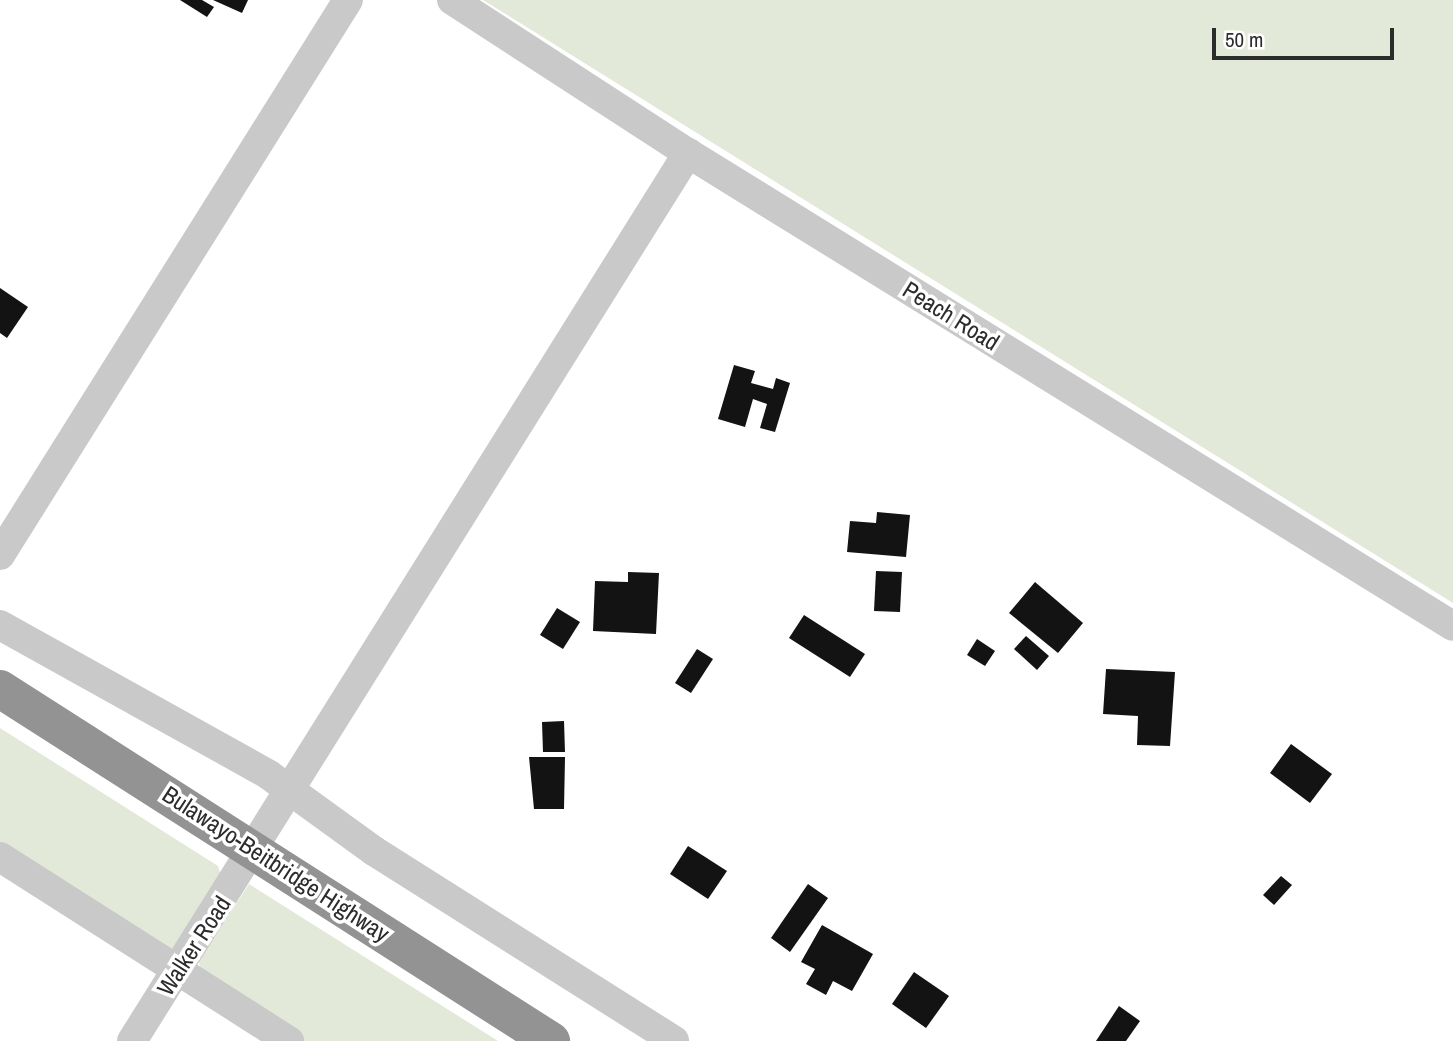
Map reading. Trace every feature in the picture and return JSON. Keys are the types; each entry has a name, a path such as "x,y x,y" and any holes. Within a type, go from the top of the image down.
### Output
{"highway":[{"name":"Bulawayo-Beitbridge Highway","path":"0,689 256,850 551,1041"}],"street":[{"path":"0,555 348,0"},
{"name":"Peach Road","path":"452,0 688,153 1453,626"},
{"name":"Walker Road","path":"132,1041 256,850 688,153"},
{"path":"0,625 292,792 374,851 674,1041"},
{"path":"0,857 289,1041"}],"green space":[{"path":"483,0 1453,0 1453,603"},
{"path":"0,728 218,866 224,885 177,962 0,849"},
{"path":"249,884 498,1041 305,1041 201,975 199,961"}],"building":[{"path":"180,0 202,0 214,7 207,17"},
{"path":"213,0 248,0 242,13"},
{"path":"0,288 28,307 7,338 0,333"},
{"path":"734,365 755,371 751,383 773,389 776,378 790,383 775,432 760,428 767,404 753,399 745,427 718,419"},
{"path":"877,512 910,515 906,557 847,552 850,521 876,523"},
{"path":"876,571 902,572 900,612 874,611"},
{"path":"628,572 659,573 656,634 593,631 595,581 628,582"},
{"path":"1035,582 1083,623 1058,653 1009,613"},
{"path":"557,608 580,622 563,649 540,635"},
{"path":"804,615 865,654 850,677 789,638"},
{"path":"1026,636 1049,656 1037,670 1014,649"},
{"path":"977,639 995,651 985,666 967,655"},
{"path":"697,649 713,659 691,693 675,683"},
{"path":"1106,669 1175,672 1170,746 1137,745 1138,716 1103,714"},
{"path":"564,721 565,752 543,752 542,722"},
{"path":"1291,744 1332,774 1310,803 1270,773"},
{"path":"529,757 565,757 564,809 534,809"},
{"path":"688,846 727,871 708,899 670,874"},
{"path":"1281,876 1292,885 1274,905 1263,895"},
{"path":"808,884 828,898 790,952 771,938"},
{"path":"822,925 873,954 852,991 833,981 826,995 806,984 815,969 801,962"},
{"path":"914,972 949,996 926,1028 892,1004"},
{"path":"1119,1006 1140,1021 1126,1041 1096,1041"}]}
